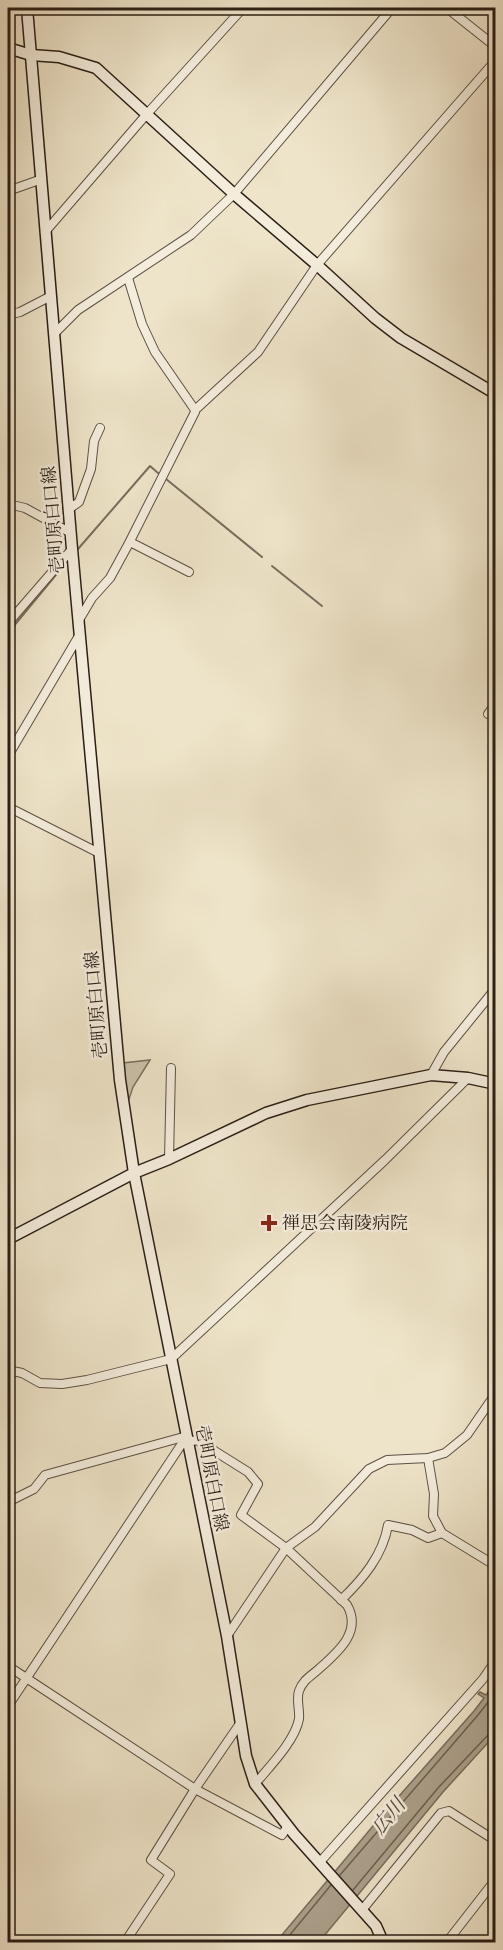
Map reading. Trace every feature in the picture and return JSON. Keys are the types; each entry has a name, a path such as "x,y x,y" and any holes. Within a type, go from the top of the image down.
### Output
{"main road":[{"name":"壱町原白口線","path":"27,8 99,853 120,1080 134,1173 227,1636 246,1756 255,1784 288,1826 376,1926 383,1942"},
{"path":"8,48 31,55 59,57 96,68 234,194 383,325 495,394"},
{"path":"8,1239 134,1173 170,1159 266,1113 307,1100 431,1075 468,1078 495,1084"}],"street":[{"path":"45,232 146,115 243,8"},
{"path":"54,334 78,309 191,235 234,194 392,8"},
{"path":"447,8 495,47"},
{"path":"79,620 92,598 110,578 130,542 195,410 258,352 317,265 495,60"},
{"path":"8,191 42,179"},
{"path":"128,278 142,324 155,352 195,410"},
{"path":"8,315 20,312 51,296"},
{"path":"69,509 79,502 91,469 94,441 100,428"},
{"path":"8,504 25,508 71,533"},
{"path":"130,542 189,572"},
{"path":"8,623 72,549"},
{"path":"8,756 80,634"},
{"path":"488,714 495,703"},
{"path":"8,807 99,853"},
{"path":"431,1075 444,1052 495,988"},
{"path":"170,1159 171,1068"},
{"path":"8,1370 21,1373 40,1383 62,1384 171,1359 385,1160 468,1078"},
{"path":"227,1636 286,1548 315,1527 369,1469 387,1460 428,1458 446,1453 467,1435 495,1394"},
{"path":"8,1706 187,1439"},
{"path":"8,1502 34,1489 45,1475 187,1439 198,1440 248,1473 258,1484 241,1515 286,1548 347,1605 352,1614 352,1626 349,1637 341,1647 320,1669 306,1679 298,1692 299,1720 291,1736 255,1784"},
{"path":"428,1458 434,1494 433,1516 442,1533 495,1566"},
{"path":"341,1600 371,1567 385,1541 388,1525 412,1530 428,1538 442,1533"},
{"path":"323,1866 483,1679 495,1660"},
{"path":"8,1665 195,1789 282,1835 288,1826"},
{"path":"125,1942 170,1874 151,1860 195,1789 241,1722"},
{"path":"361,1908 441,1813 449,1811 495,1841"},
{"path":"450,1938 495,1879"}],"shaded area":[{"path":"150,1060 133,1087 128,1102 123,1063"}],"water":[{"name":"広川","path":"495,1682 495,1735 443,1792 319,1942 276,1942 378,1820 474,1711 484,1698 478,1694 480,1692 486,1695"}],"waterway":[{"path":"78,549 150,466 158,473"},
{"path":"166,479 262,557"},
{"path":"8,633 69,559"},
{"path":"272,566 322,606"}],"place":[{"name":"禅思会南陵病院","path":"269,1223"}]}
